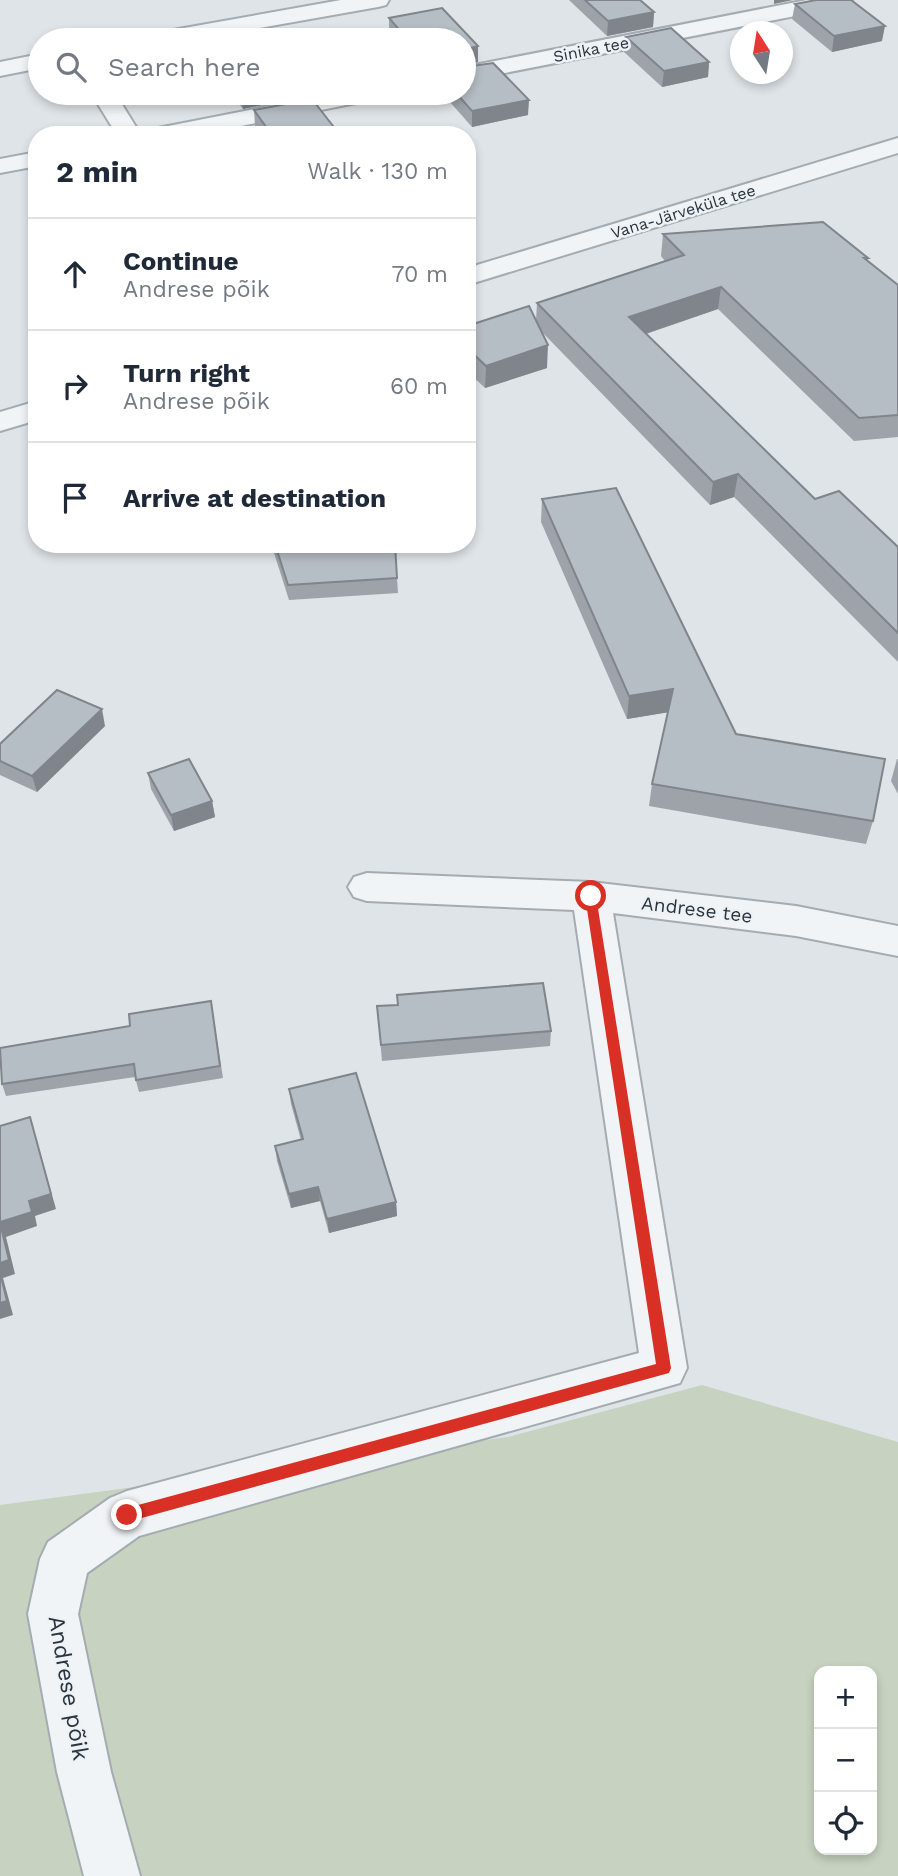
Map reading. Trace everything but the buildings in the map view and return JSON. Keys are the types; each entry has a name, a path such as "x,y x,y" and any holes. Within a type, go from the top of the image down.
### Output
{"street":[{"path":"223,28 379,0"},
{"name":"Sinika tee","path":"476,72 841,0"},
{"path":"0,69 28,63"},
{"path":"110,105 123,126"},
{"path":"204,126 310,105"},
{"name":"Vana-Järveküla tee","path":"476,274 898,145"},
{"path":"0,166 28,161"},
{"path":"0,422 28,414"},
{"name":"Andrese tee","path":"368,887 591,896 796,921 898,941"},
{"name":"Andrese põik","path":"112,1876 84,1772 52,1615 65,1559 127,1515 664,1368 591,896"}],"green space":[{"path":"702,1385 898,1442 898,1876 0,1876 0,1505 508,1437"}],"route":[{"path":"127,1515 664,1368 591,896"}]}
